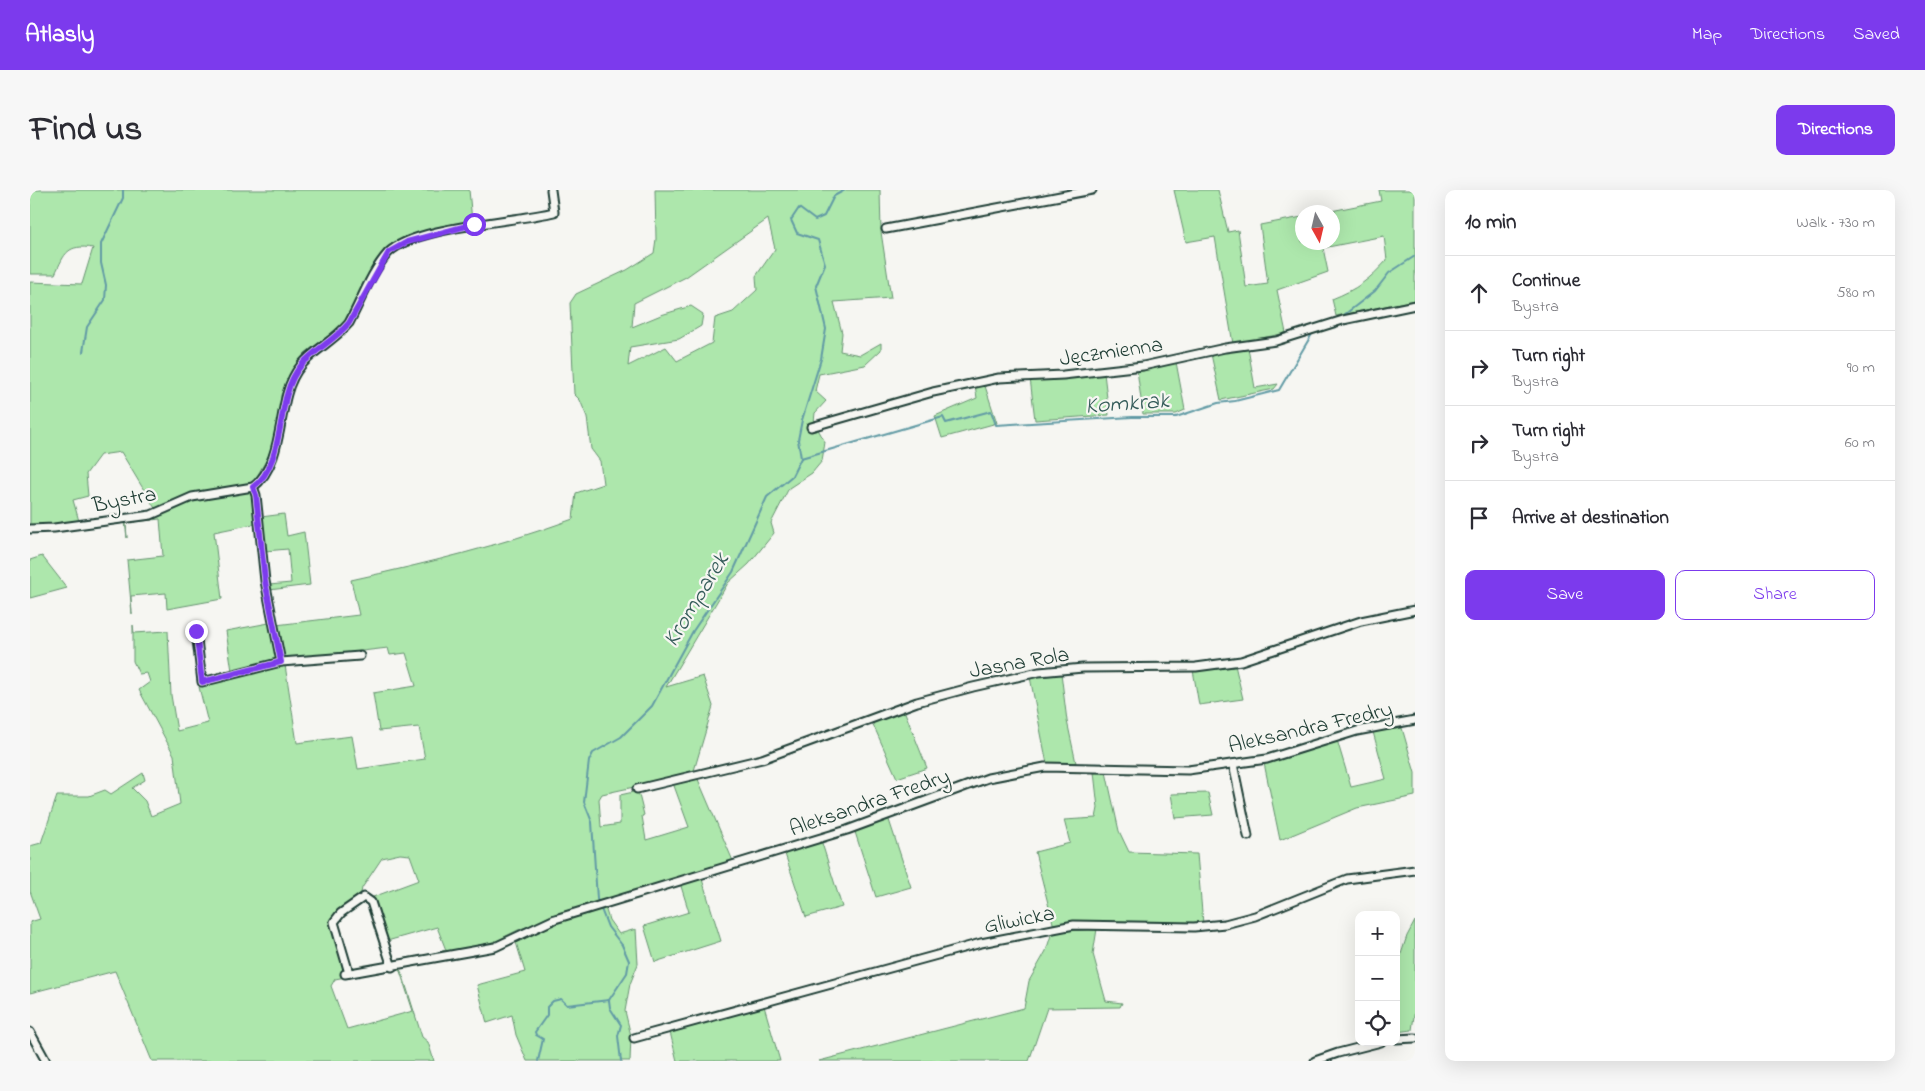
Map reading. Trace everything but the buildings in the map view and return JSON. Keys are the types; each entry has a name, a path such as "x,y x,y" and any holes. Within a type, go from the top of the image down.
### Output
{"street":[{"path":"281,662 265,581 256,495 253,487 260,480 271,458 281,427 286,395 295,375 305,359 341,332 349,323 389,252 407,242 446,230 554,212 551,190"},
{"path":"886,228 1092,190"},
{"name":"Jęczmienna","path":"811,426 933,392 998,378 1063,375 1143,366 1225,348 1276,341 1343,320 1415,305"},
{"name":"Bystra","path":"30,528 54,528 151,515 192,497 253,487"},
{"name":"Jasna Rola","path":"637,789 762,758 917,702 992,682 1039,672 1083,668 1196,667 1241,661 1361,621 1415,610"},
{"path":"196,631 202,682 281,662 360,656"},
{"name":"Aleksandra Fredry","path":"392,967 371,902 364,897 341,913 334,922 347,973 392,967 495,947 555,919 847,830 988,778 1046,767 1168,770 1233,764 1267,759 1357,731 1415,720"},
{"path":"1233,764 1248,836"},
{"name":"Gliwicka","path":"634,1038 981,943 1074,925 1194,926 1226,924 1255,916 1347,880 1415,870"},
{"path":"30,1032 46,1061"},
{"path":"1400,1039 1415,1038"},
{"path":"1315,1061 1365,1046"}],"green space":[{"path":"30,190 469,190 472,221 405,239 387,250 346,322 305,353 291,371 281,395 278,428 268,457 252,485 199,494 156,510 121,452 100,455 86,474 88,496 73,500 79,521 105,517 44,527 42,525 30,525 30,282 82,284 93,248 78,247 72,249 65,255 55,274 30,274"},
{"path":"655,190 880,190 881,232 891,298 834,302 842,333 840,351 860,355 881,343 881,350 865,365 819,374 815,391 826,401 815,413 814,422 825,442 822,461 812,473 789,488 771,523 774,533 749,564 728,583 666,687 703,676 713,706 693,774 602,794 599,799 601,827 620,824 620,795 638,791 644,815 642,816 646,840 689,827 673,783 697,777 733,861 520,929 496,941 455,953 394,963 390,948 396,962 446,950 437,927 387,941 373,897 419,880 410,855 400,854 382,858 362,888 360,898 335,917 345,961 344,975 367,973 335,979 331,986 347,1029 413,1011 400,971 396,969 375,972 399,968 402,973 422,1037 428,1042 434,1061 152,1061 115,971 30,993 30,922 40,919 30,891 30,846 41,843 57,796 89,796 105,790 111,794 143,773 145,780 132,788 145,801 151,816 180,804 174,755 139,690 150,682 147,673 139,674 133,661 133,625 134,633 168,631 171,695 177,731 208,723 199,687 246,672 285,665 297,743 352,736 358,769 425,759 419,727 379,731 373,693 416,686 406,653 390,655 388,648 284,660 276,625 359,615 351,580 518,538 573,519 576,493 603,484 600,461 591,449 587,417 580,400 574,394 570,303 576,294 627,270 654,253 656,239","holes":["768,219 775,249 756,276 757,290 733,312 715,318 712,343 677,361 666,347 628,366 630,347 679,339 701,326 703,314 691,306 661,315 632,327 634,303 686,277"]},
{"path":"1174,190 1218,190 1228,232 1238,230 1246,287 1268,284 1260,225 1295,218 1295,250 1323,250 1328,272 1277,290 1286,333 1233,344 1215,237 1186,242"},
{"path":"1379,190 1415,190 1415,300 1336,316 1332,299 1349,292 1362,283 1387,260 1384,236 1340,245 1340,209 1381,201"},
{"path":"1248,348 1255,388 1278,384 1274,389 1221,400 1211,354"},
{"path":"1176,362 1185,410 1176,414 1143,414 1137,370"},
{"path":"1104,373 1109,415 1035,420 1030,378"},
{"path":"984,383 997,423 942,438 935,416 977,398 975,385"},
{"path":"250,491 258,523 214,532 222,599 167,609 166,593 131,596 132,614 127,560 163,556 160,519 126,523 127,538 125,521 185,501"},
{"path":"284,514 287,536 304,532 310,585 269,590 269,585 291,583 288,549 265,551 261,517"},
{"path":"42,556 67,588 30,598 30,560"},
{"path":"269,623 278,659 232,671 226,631"},
{"path":"1235,665 1243,699 1199,705 1193,670"},
{"path":"1061,673 1067,721 1076,763 1047,764 1030,677"},
{"path":"904,710 927,768 897,778 872,722"},
{"path":"1402,728 1415,773 1415,796 1357,808 1280,840 1264,763 1290,757 1337,740 1351,787 1386,779 1373,732"},
{"path":"1094,772 1106,772 1119,831 1129,852 1197,854 1203,924 1098,921 1054,927 1035,852 1070,843 1064,820 1096,818 1098,808"},
{"path":"1208,793 1213,815 1175,818 1171,794"},
{"path":"888,817 911,887 876,897 854,829"},
{"path":"821,840 842,907 806,917 784,851"},
{"path":"701,876 721,941 655,962 644,926 689,912 680,883"},
{"path":"605,907 609,920 619,934 636,929 638,964 630,984 625,1011 631,1036 630,1061 527,1061 516,1035 512,1015 487,1023 477,985 525,972 515,939 557,922"},
{"path":"1415,921 1415,1009 1412,1030 1400,1032 1400,957 1407,936"},
{"path":"1097,929 1093,954 1106,1001 1122,1003 1120,1007 1047,1008 1029,1061 819,1061 1024,1008 1029,981 1046,951 1052,932"},
{"path":"764,1006 780,1061 677,1061 670,1032"}],"waterway":[{"path":"83,352 87,327 105,300 106,285 101,263 101,244 123,198 123,190"},
{"name":"Kromparek","path":"621,1061 618,1036 621,1025 610,1008 609,1000 627,973 629,961 622,945 608,927 597,899 592,822 584,802 589,761 593,753 621,737 652,706 693,631 733,572 767,497 792,476 801,458 798,440 802,420 821,359 826,329 816,286 825,264 818,240 797,233 791,220 799,208 815,220 824,216 834,196 845,190"},
{"name":"Komkrak","path":"1340,318 1375,291 1389,273 1415,256"},
{"name":"Komkrak","path":"801,458 943,417 946,423 991,411 996,425 1132,417 1176,417 1218,403 1235,401 1279,390 1312,334 1327,328"},
{"path":"538,1061 543,1039 536,1035 535,1032 547,1015 547,1007 553,1001 561,999 567,1005 609,1000"}],"route":[{"path":"196,631 202,682 250,668 281,662 265,581 256,495 253,487 260,480 277,442 286,395 290,385 305,359 341,332 349,323 377,270 389,252 407,242 474,224"}]}
